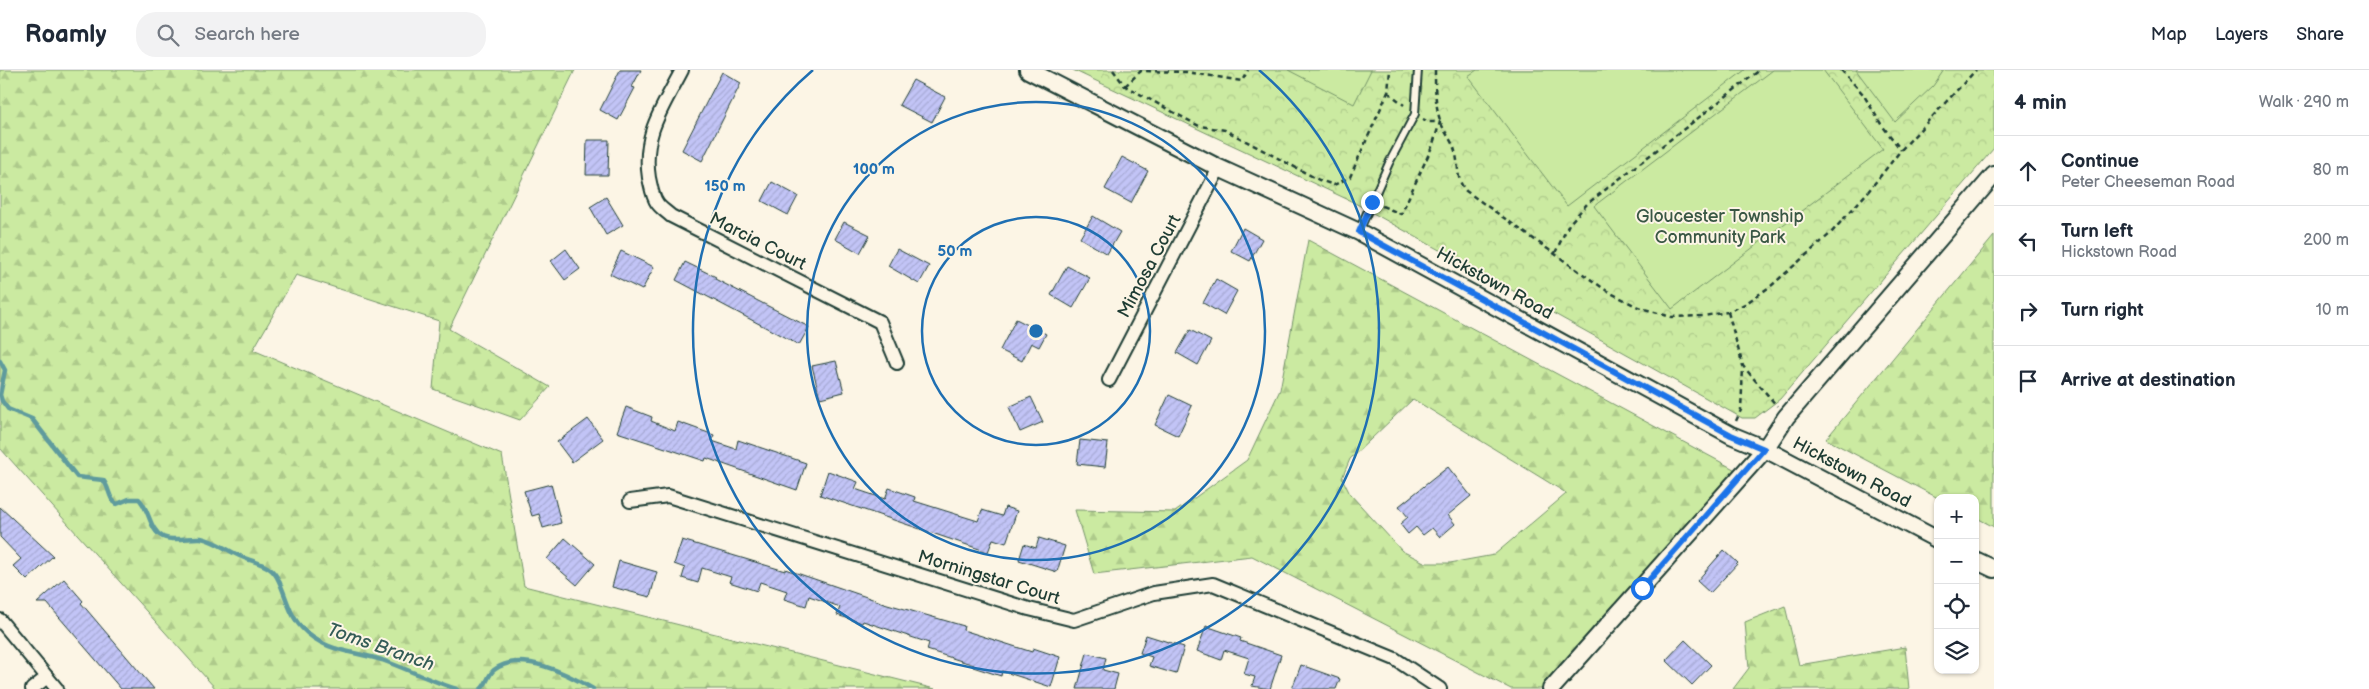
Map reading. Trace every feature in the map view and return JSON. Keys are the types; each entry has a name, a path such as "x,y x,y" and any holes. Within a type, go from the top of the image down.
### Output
{"street":[{"name":"Marcia Court","path":"682,70 654,125 648,145 651,188 657,203 671,216 880,322 897,363"},
{"name":"Hickstown Road","path":"1028,70 1219,168 1359,232 1731,435 1764,449 1936,539"},
{"name":"Mimosa Court","path":"1109,380 1219,168"},
{"path":"1551,689 1764,449 1786,417 1994,174"},
{"name":"Morningstar Court","path":"630,501 668,496 1029,610 1074,620 1154,593 1213,584 1395,659 1440,689"},
{"path":"1979,562 1994,570"},
{"path":"0,620 56,689"},
{"path":"32,689 46,677"}],"lane":[{"path":"1359,232 1414,114 1418,70"}],"path":[{"path":"1113,70 1125,86 1199,126 1224,130 1319,180 1334,185 1350,177 1388,92 1390,70"},
{"path":"1125,86 1141,71 1187,72 1242,81 1248,70"},
{"path":"1435,70 1434,89 1440,122 1450,138 1456,153 1459,183 1466,191 1607,291 1638,307 1671,317 1703,316 1728,312 1745,304 1771,286 1824,241 1868,193 1901,150 1976,70"},
{"path":"1555,253 1569,224 1588,204 1760,70"},
{"path":"1841,70 1863,94 1880,124 1901,150"},
{"path":"1388,92 1414,114 1429,122 1440,122"},
{"path":"1372,202 1401,214 1428,155 1440,122"},
{"path":"1728,312 1743,366 1741,410 1731,435"},
{"path":"1743,366 1786,417"}],"green space":[{"path":"0,70 575,70 449,329 550,387 520,420 433,389 439,321 296,275 253,350 502,455 524,586 935,689 216,689 0,448"},
{"name":"Gloucester Township Community Park","path":"1073,70 1994,70 1994,148 1780,399 1755,418 1742,418 1353,202"},
{"path":"1288,70 1371,70 1354,104"},
{"path":"1477,70 1745,70 1567,206 1468,76"},
{"path":"1773,70 1823,70 1883,149 1672,309 1594,206"},
{"path":"1856,70 1944,70 1933,86 1895,122"},
{"path":"1994,236 1994,527 1979,519 1979,494 1934,494 1934,496 1826,439"},
{"path":"1308,240 1743,474 1553,689 1511,689 1252,556 1094,574 1075,510 1175,512 1247,460 1280,390","holes":["1413,399 1566,493 1494,555 1450,563 1426,563 1402,551 1350,494 1342,478 1350,459"]},
{"path":"1785,606 1799,665 1905,647 1909,689 1733,689 1749,668 1745,622"}],"building":[{"path":"620,70 641,70 632,87 635,88 618,120 600,110"},
{"path":"722,72 741,83 702,161 682,150"},
{"path":"913,80 945,97 932,122 899,105"},
{"path":"587,140 609,140 608,175 586,175"},
{"path":"1122,157 1148,171 1131,203 1105,189"},
{"path":"772,182 798,196 788,215 762,201"},
{"path":"606,197 623,225 606,235 590,207"},
{"path":"1093,216 1120,232 1107,254 1080,238"},
{"path":"844,222 870,235 860,253 835,239"},
{"path":"1243,228 1262,239 1250,261 1231,251"},
{"path":"566,249 580,269 565,280 551,261"},
{"path":"897,249 929,266 919,284 888,266"},
{"path":"621,251 654,267 642,290 610,274"},
{"path":"685,262 809,327 799,345 676,280"},
{"path":"1067,266 1090,278 1073,308 1051,295"},
{"path":"1216,279 1237,291 1224,315 1203,303"},
{"path":"1016,319 1046,334 1039,347 1031,343 1022,361 1000,350"},
{"path":"1190,330 1211,341 1198,365 1177,353"},
{"path":"836,361 844,392 820,398 812,366"},
{"path":"1169,395 1192,406 1178,436 1155,425"},
{"path":"1031,397 1043,422 1020,432 1009,407"},
{"path":"626,407 652,417 651,421 675,431 678,422 714,435 712,441 736,449 738,440 806,463 797,490 706,458 705,461 617,432"},
{"path":"588,419 603,439 572,462 557,442"},
{"path":"1080,440 1108,443 1105,467 1077,464"},
{"path":"1448,467 1471,496 1448,515 1455,524 1440,537 1432,528 1423,535 1416,527 1408,534 1400,524 1408,517 1399,506"},
{"path":"828,471 858,482 855,489 885,499 889,488 915,497 914,501 978,521 982,510 1002,516 1005,507 1017,511 1006,543 993,539 988,552 820,495"},
{"path":"551,484 561,523 543,528 539,514 532,516 524,491"},
{"path":"0,507 53,556 27,580 13,566 21,559 0,537"},
{"path":"565,538 595,564 577,585 547,559"},
{"path":"1039,538 1065,546 1057,572 1019,560 1024,544 1036,548"},
{"path":"682,540 785,571 785,569 884,603 964,626 963,630 1032,652 1033,648 1060,657 1051,687 1002,671 1001,676 927,650 929,643 863,621 862,623 837,615 840,607 809,596 806,606 784,599 787,591 760,582 757,591 729,582 731,577 702,568 698,583 682,578 685,568 674,564"},
{"path":"1724,550 1738,563 1710,593 1697,581"},
{"path":"619,561 657,572 650,597 612,587"},
{"path":"64,579 83,601 81,603 154,689 121,689 47,603 37,603"},
{"path":"1206,626 1241,638 1240,641 1281,655 1270,689 1252,686 1255,677 1244,674 1249,658 1224,650 1221,660 1197,651"},
{"path":"1146,635 1184,647 1176,674 1149,666 1152,657 1140,653"},
{"path":"1685,640 1711,665 1692,685 1666,660"},
{"path":"1087,653 1106,658 1103,670 1118,674 1114,689 1077,689"},
{"path":"1301,665 1340,679 1336,689 1292,689"}],"waterway":[{"name":"Toms Branch","path":"0,361 5,370 0,395 2,401 8,409 32,419 77,477 103,480 112,499 117,504 129,499 139,499 155,530 163,537 172,539 206,539 270,569 279,580 296,621 320,642 340,650 382,660 457,689"},
{"name":"Toms Branch","path":"481,689 494,670 505,664 517,662 545,666 593,689"}],"route":[{"path":"1372,202 1359,232 1731,435 1764,449 1642,588"}]}
